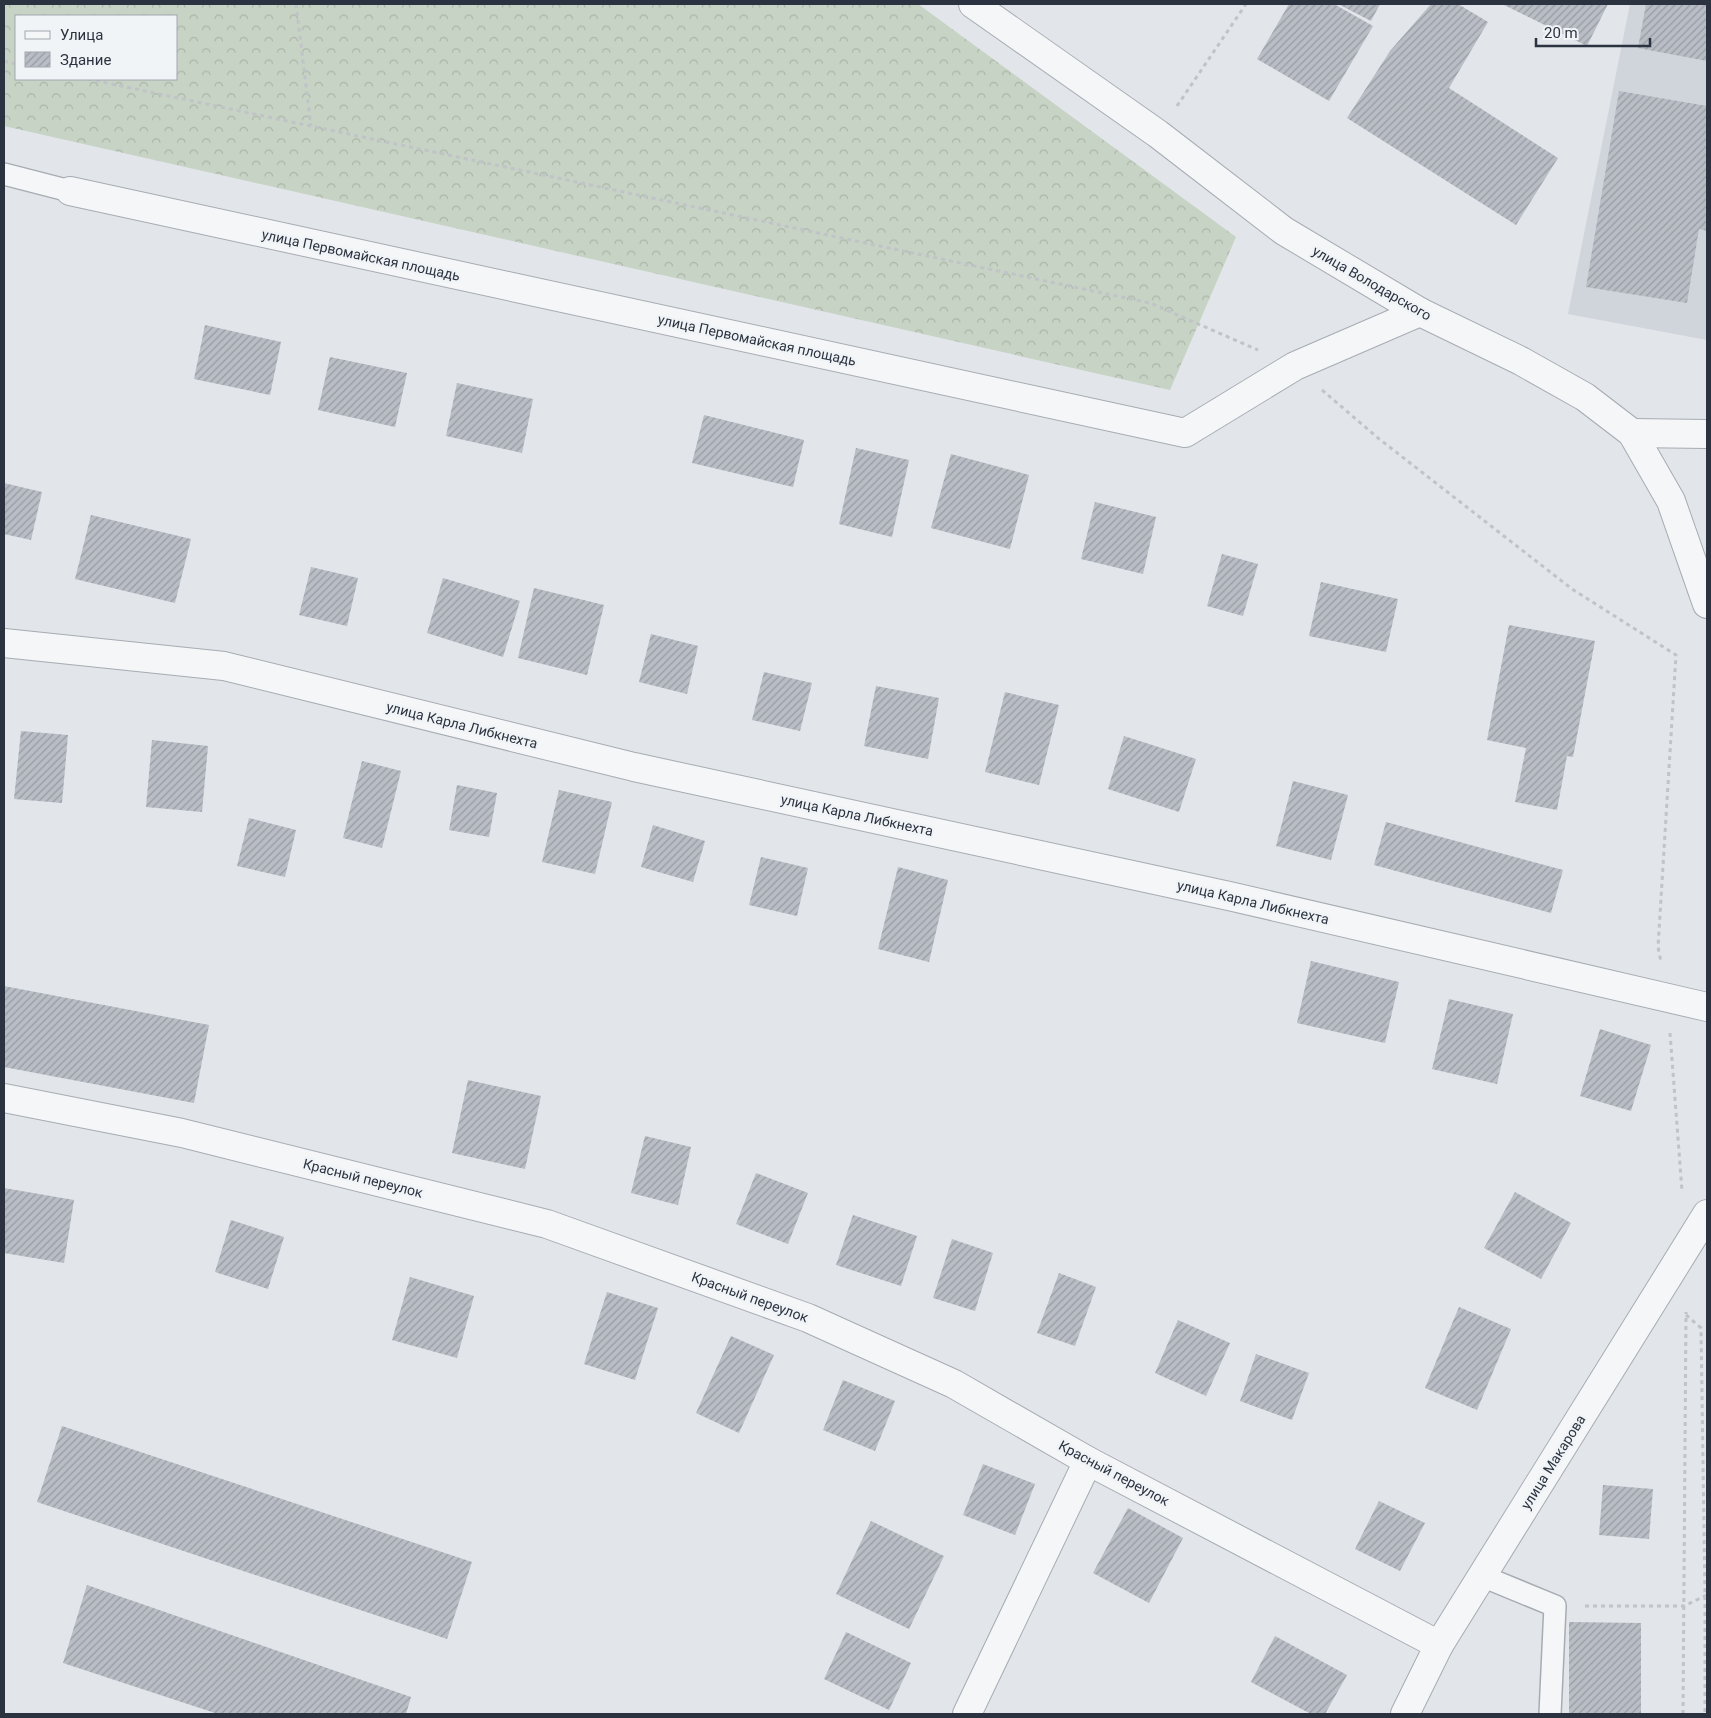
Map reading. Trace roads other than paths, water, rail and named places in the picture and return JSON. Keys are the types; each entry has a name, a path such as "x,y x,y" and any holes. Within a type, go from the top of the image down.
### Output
{"street":[{"name":"улица Володарского","path":"973,4 1158,134 1284,231 1420,312 1521,361 1585,397 1632,433 1671,501 1707,604"},
{"name":"улица Первомайская площадь","path":"70,192 1185,433 1295,366 1420,312"},
{"path":"1632,433 1707,434"},
{"name":"улица Карла Либкнехта","path":"4,644 224,666 634,767 1229,896 1707,1007"},
{"name":"Красный переулок","path":"4,1098 182,1133 547,1224 808,1318 954,1384 1088,1461 1439,1645"},
{"name":"улица Макарова","path":"1405,1714 1439,1645 1707,1214"},
{"path":"967,1714 1088,1461"}],"lane":[{"path":"4,174 70,192"},
{"path":"1482,1576 1555,1606 1550,1714"}]}
